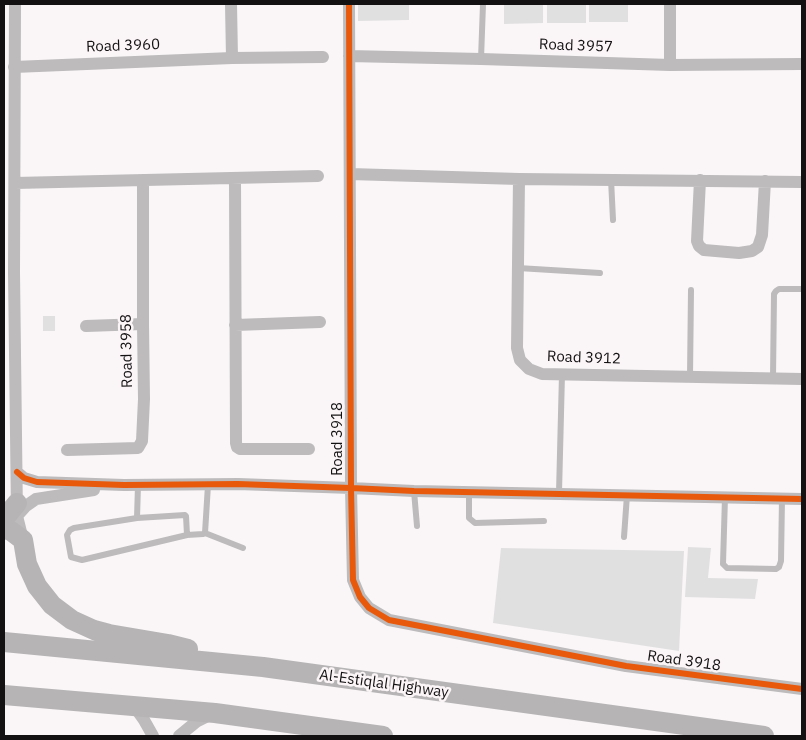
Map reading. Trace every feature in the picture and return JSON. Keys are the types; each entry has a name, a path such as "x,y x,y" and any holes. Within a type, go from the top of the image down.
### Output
{"main road":[{"path":"10,517 11,531 24,540 27,564 37,586 52,605 72,620 94,630 110,634 168,644 263,667"},
{"name":"Al-Estiqlal Highway","path":"4,642 263,667 764,736"},
{"path":"4,695 215,713 383,736"}],"street":[{"path":"10,517 17,472 9,272 15,183 14,67 9,44 15,4"},
{"path":"231,4 232,58"},
{"name":"Road 3918","path":"349,4 351,488 353,580 360,597 369,608 389,620 626,666 802,689"},
{"path":"670,4 670,66"},
{"name":"Road 3957","path":"350,56 670,66 802,64"},
{"name":"Road 3960","path":"14,67 232,58 323,57"},
{"path":"350,174 519,179 802,182"},
{"path":"15,183 318,176"},
{"path":"235,178 236,443 240,449 309,449"},
{"name":"Road 3912","path":"519,179 517,348 520,360 529,369 542,374 802,379"},
{"name":"Road 3958","path":"67,450 138,448 142,442 144,399 143,180"},
{"path":"700,180 697,241 699,246 704,250 739,253 752,252 758,247 762,235 765,181"},
{"path":"235,325 320,322"},
{"path":"86,326 143,324"},
{"path":"17,472 24,478 37,482 124,485 238,484 414,491 802,499"},
{"path":"10,517 36,499 124,485"},
{"path":"134,706 153,736"},
{"path":"179,736 196,722 215,713"}],"lane":[{"path":"481,59 483,4"},
{"path":"611,179 613,220"},
{"path":"518,268 600,273"},
{"path":"773,378 774,294 779,289 802,289"},
{"path":"690,376 691,290"},
{"path":"559,493 562,374"},
{"path":"137,518 138,485"},
{"path":"205,533 208,485"},
{"path":"414,491 417,526"},
{"path":"469,491 469,518 474,523 544,521"},
{"path":"624,537 627,495"},
{"path":"725,497 723,564 727,568 776,569 780,564 782,498"},
{"path":"186,535 185,514 137,518 74,528 67,535 72,556 82,560 186,535 205,533 243,548"}],"building":[{"path":"358,4 409,4 409,20 358,21"},
{"path":"504,4 543,4 543,23 504,24"},
{"path":"547,4 586,4 586,23 547,23"},
{"path":"589,4 628,4 628,22 589,22"},
{"path":"43,316 55,316 55,331 43,331"},
{"path":"688,547 711,548 708,578 758,579 755,599 685,597"},
{"path":"501,548 684,551 679,651 493,623"}],"cycle path":[{"path":"349,4 351,488 353,580 360,597 369,608 389,620 626,666 802,689"},
{"path":"17,472 24,478 37,482 124,485 238,484 414,491 802,499"}]}
